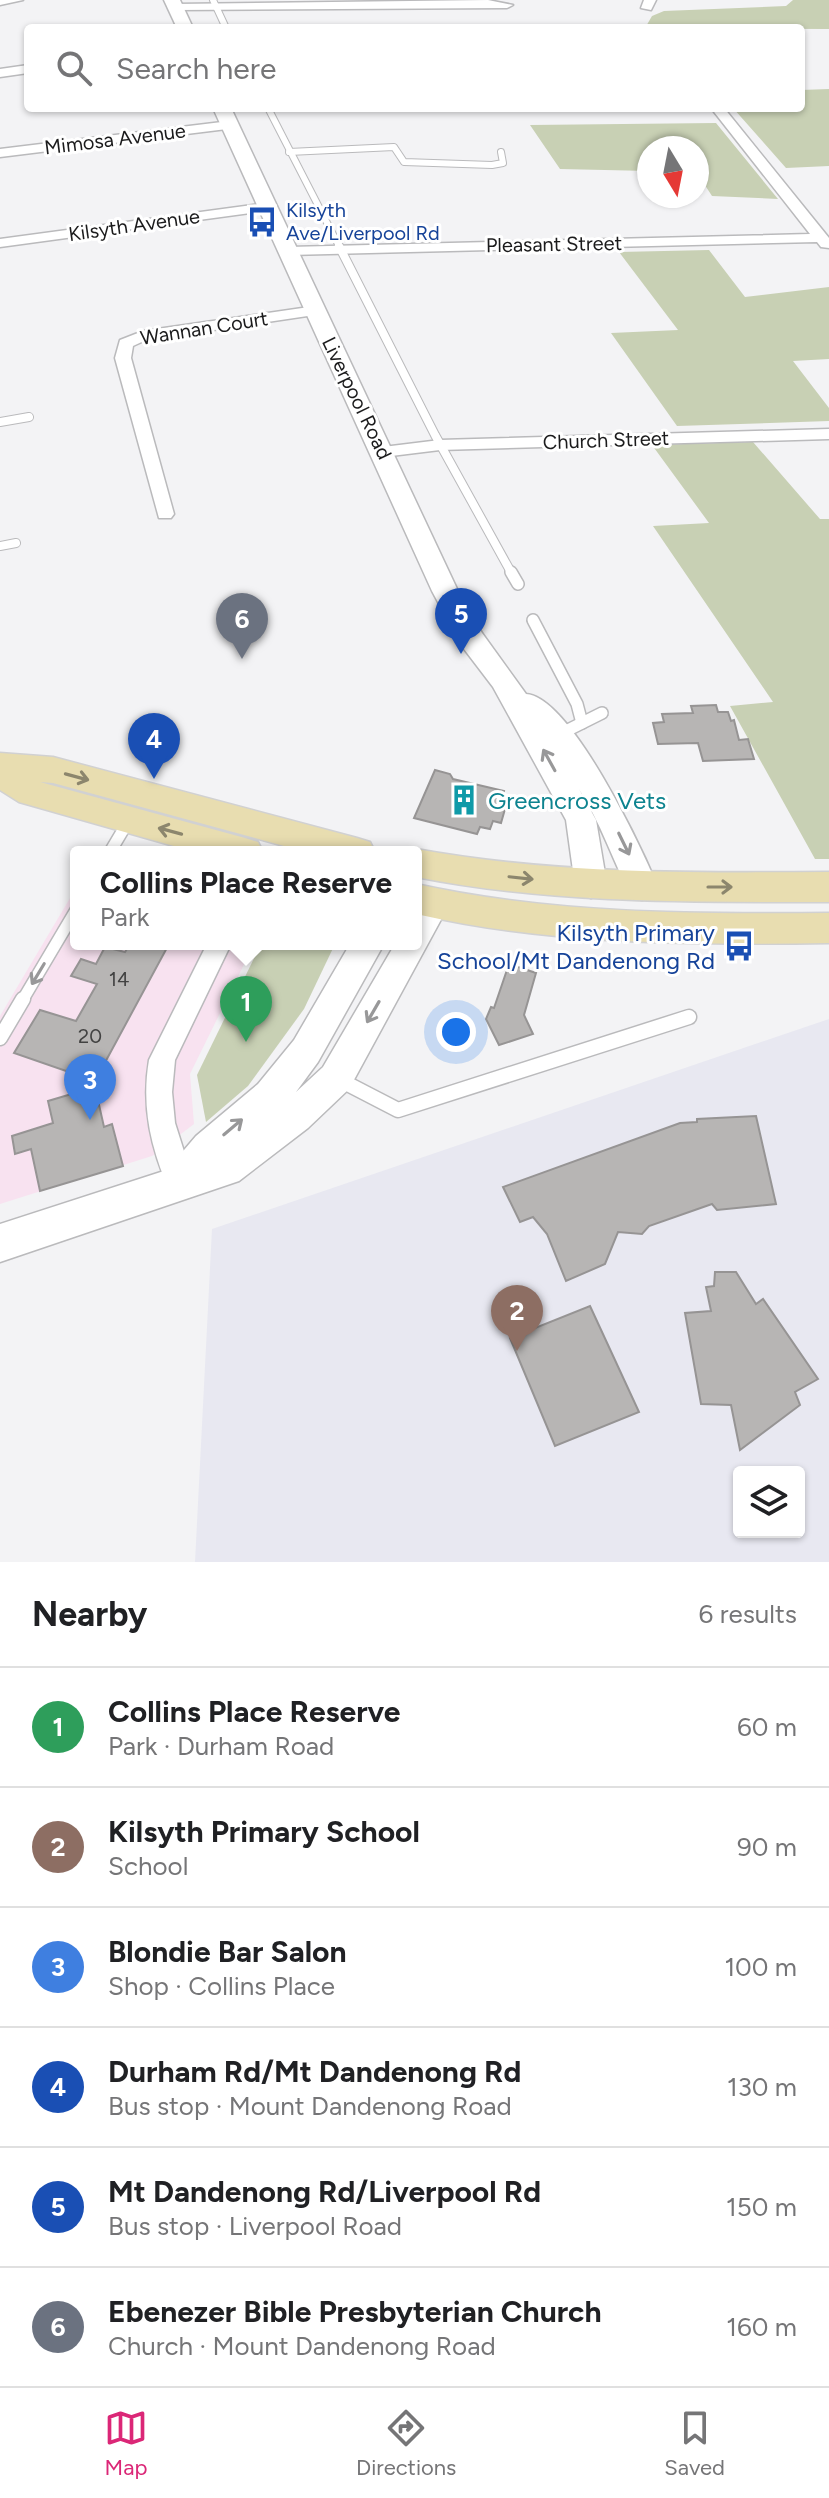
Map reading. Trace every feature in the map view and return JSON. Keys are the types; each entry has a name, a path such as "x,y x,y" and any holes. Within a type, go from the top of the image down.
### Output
{"main road":[{"path":"174,4 183,24"},
{"name":"Liverpool Road","path":"226,116 445,591 471,638 504,681 581,820 591,885"},
{"name":"Liverpool Road","path":"504,681 571,728 642,887"},
{"path":"0,766 53,770 335,846"},
{"path":"0,774 31,793 220,846"},
{"path":"429,884 829,887"},
{"path":"429,884 478,913 679,930 829,928"},
{"path":"422,913 429,884"},
{"path":"591,885 599,909 613,926"},
{"path":"613,926 633,910 642,887"},
{"path":"180,1183 209,1148 271,1096 306,1051 364,950"},
{"path":"0,1243 226,1169 295,1116 336,1078 409,950"}],"street":[{"path":"0,2 17,0"},
{"path":"174,4 507,5"},
{"path":"0,73 24,70"},
{"path":"720,112 825,243"},
{"name":"Mimosa Avenue","path":"0,153 226,116"},
{"name":"Kilsyth Avenue","path":"0,243 268,207"},
{"name":"Pleasant Street","path":"289,251 825,243"},
{"name":"Wannan Court","path":"165,514 123,358 126,343 143,336 316,311"},
{"name":"Church Street","path":"383,452 440,445 829,434"},
{"path":"180,1183 168,1156 159,1109 158,1078 162,1060 216,950"}],"lane":[{"path":"215,3 224,24"},
{"path":"270,112 440,445 518,584"},
{"path":"289,152 394,147 404,162 492,165 503,163 501,152"},
{"path":"0,422 29,417"},
{"path":"0,546 16,543"},
{"path":"533,620 577,704 571,728"},
{"path":"571,728 602,713"},
{"path":"114,846 130,820"},
{"path":"0,1038 70,920"},
{"path":"336,1078 398,1110 689,1017"}],"shaded area":[{"path":"70,898 70,950 251,950 190,1074 194,1124 152,1156 0,1204 0,1016"},
{"path":"829,1019 829,1562 195,1562 212,1229"}],"green space":[{"path":"793,0 829,0 829,29 805,29 805,24 647,24 652,16 664,11 786,6"},
{"path":"829,89 829,166 786,168 737,112 805,112 805,90"},
{"path":"716,123 778,199 712,196 709,191 709,136 637,136 637,171 560,169 530,125"},
{"path":"709,250 745,297 829,287 829,359 793,361 829,408 829,421 677,426 611,333 678,330 619,252"},
{"path":"753,442 820,519 829,519 829,859 815,859 730,706 773,702 653,526 709,523 652,445"},
{"path":"258,950 332,950 304,1009 248,1086 206,1122 197,1075"}],"building":[{"path":"716,705 718,712 728,712 731,721 734,720 739,740 748,739 754,759 703,761 698,743 658,744 653,723 664,722 662,714 693,713 691,706"},
{"name":"Greencross Vets","path":"435,770 450,774 453,779 504,791 503,797 507,802 501,823 493,821 490,829 480,827 477,834 414,818"},
{"path":"103,950 166,950 95,1081 14,1053 40,1010 76,1021 97,984 71,976 81,959 96,964"},
{"path":"509,964 536,973 524,1015 533,1034 499,1045 486,1019 491,1007 494,1008"},
{"path":"95,1087 104,1127 112,1124 123,1166 40,1191 31,1149 15,1154 12,1136 53,1123 48,1101"},
{"path":"756,1116 776,1204 717,1210 712,1204 649,1226 642,1234 618,1232 605,1264 566,1281 547,1234 533,1217 520,1222 503,1187 680,1123 697,1122 697,1119"},
{"path":"715,1272 736,1272 756,1304 763,1299 818,1379 795,1392 800,1405 740,1450 731,1405 701,1404 685,1313 711,1311 706,1287 714,1286"},
{"path":"590,1306 639,1412 555,1446 510,1338"}],"place":[{"name":"Kilsyth Ave/Liverpool Rd","path":"262,222"},
{"name":"Mt Dandenong Rd/Liverpool Rd","path":"461,654"},
{"name":"Ebenezer Bible Presbyterian Church","path":"242,659"},
{"name":"Durham Rd/Mt Dandenong Rd","path":"154,779"},
{"name":"Greencross Vets","path":"464,800"},
{"name":"Kilsyth Primary School/Mt Dandenong Rd","path":"739,946"},
{"name":"Collins Place Reserve","path":"246,1042"},
{"name":"Blondie Bar Salon","path":"90,1120"},
{"name":"Kilsyth Primary School","path":"517,1351"}]}
